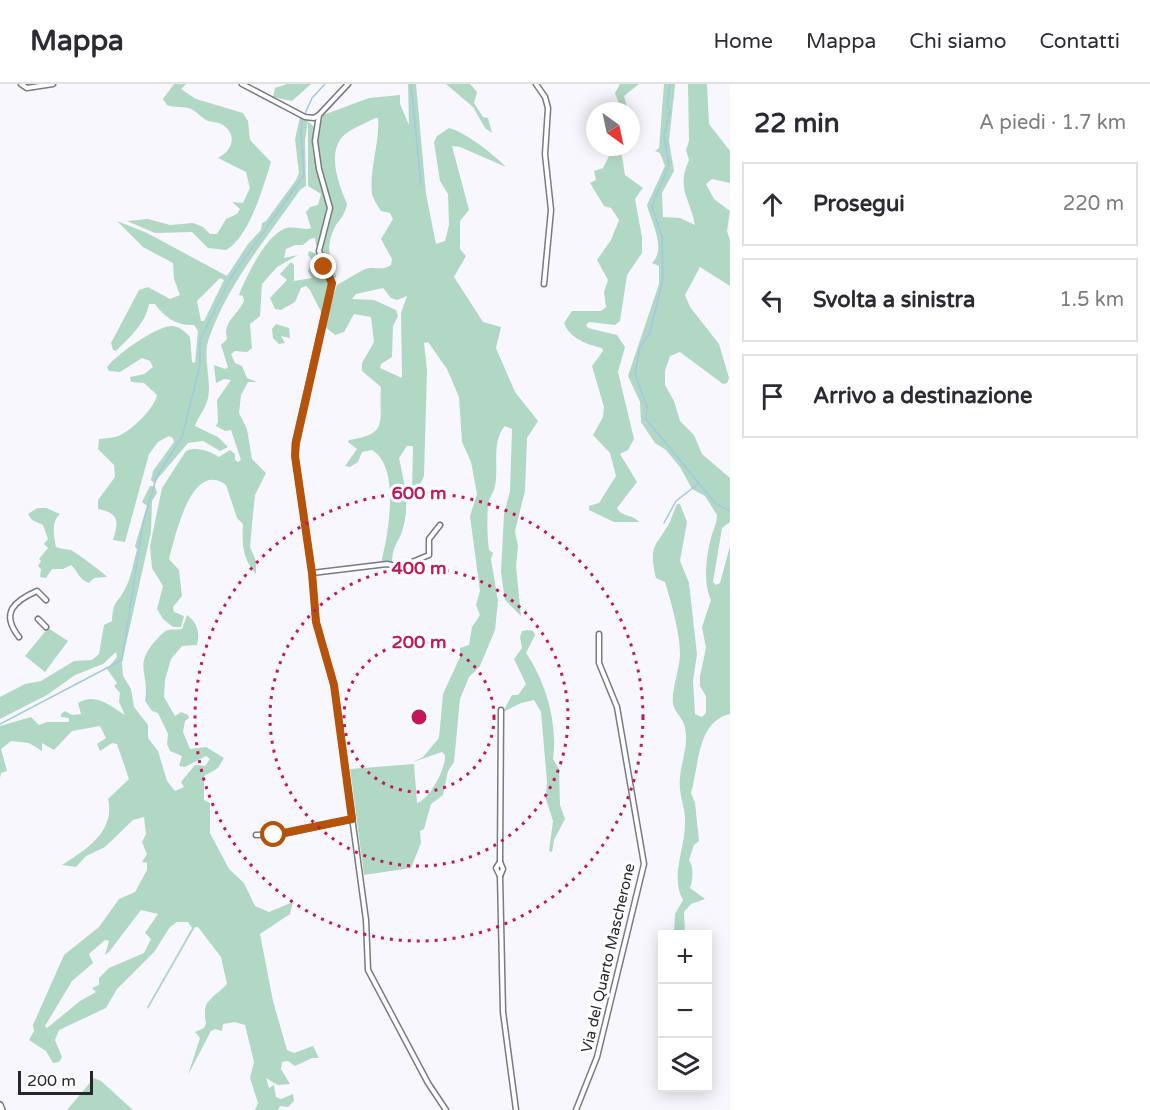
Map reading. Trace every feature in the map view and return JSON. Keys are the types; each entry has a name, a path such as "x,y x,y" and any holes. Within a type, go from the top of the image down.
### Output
{"main road":[{"path":"0,1105 2,1110"}],"street":[{"path":"21,84 30,88 53,84"},
{"path":"242,84 305,117 317,126"},
{"path":"348,84 319,115 317,126 315,150 330,208 319,249 332,281 298,432 295,456 312,573 316,622 334,685 366,920 369,974 428,1083 446,1110"},
{"path":"536,84 548,108 545,154 551,210 544,284"},
{"path":"305,117 319,115"},
{"path":"312,573 387,564 406,566 429,555 429,539 440,525"},
{"path":"19,637 11,625 11,610 14,604 37,591 46,600"},
{"path":"38,619 46,627"},
{"name":"Via del Quarto Mascherone","path":"576,1110 597,1057 644,863 617,707 600,672 599,634"},
{"path":"501,710 500,862 503,869 500,876 503,1012 516,1110"},
{"path":"256,835 282,834 352,819"}],"green space":[{"path":"174,84 186,84 181,89 196,99 243,113 248,121 250,140 271,162 248,223 234,244 226,250 208,248 192,232 155,233 127,221 148,219 170,225 193,223 203,227 210,234 217,234 226,219 237,214 240,209 232,202 243,203 250,188 246,172 218,158 230,147 232,138 228,129 221,124 206,120 191,109 167,105 163,99"},
{"path":"287,84 311,84 292,101 273,97 275,88"},
{"path":"408,84 416,84 426,194 436,244 445,241 449,225 448,194 440,181 434,142 437,136 449,128 456,130 479,144 506,167 460,147 452,146 469,210 460,221 460,249 466,256 454,277 483,322 501,327 496,348 515,392 538,421 527,438 525,491 515,531 518,546 516,566 521,616 505,600 501,572 504,514 510,491 512,429 505,426 498,439 496,479 489,502 487,527 489,550 493,553 491,559 498,601 495,630 480,666 469,677 460,699 454,762 448,771 443,795 431,804 424,829 420,831 421,843 411,868 364,875 350,769 414,764 417,803 427,796 440,775 445,755 442,752 413,762 423,757 439,738 443,694 460,657 460,648 469,645 472,627 480,615 476,605 480,591 470,516 477,494 471,462 462,442 459,397 447,369 428,342 424,343 427,370 424,476 419,487 412,491 413,446 407,446 399,458 406,493 405,519 392,563 381,563 389,520 387,471 381,459 372,450 362,452 358,462 350,467 345,466 357,449 348,442 349,440 371,434 380,424 381,387 362,371 362,363 374,342 371,317 354,314 344,332 335,335 323,325 337,285 363,270 391,265 392,259 381,239 393,219 390,213 381,211 372,194 378,127 378,118 375,118 343,136 337,147 336,172 347,204 329,244 331,263 336,276 335,279 332,277 320,250 331,208 320,172 316,141 323,115 369,98 400,95 400,104 409,125","holes":["383,288 391,298 397,300 407,296 401,313 402,378 380,368 381,364 392,357 393,326 398,316 396,310 374,300 352,299 356,294"]},
{"path":"446,84 470,84 477,92 474,103 483,117 488,118 492,133 485,128 473,107"},
{"path":"620,84 639,84 624,96 626,102 618,102 615,93"},
{"path":"664,84 675,84 669,141 674,171 662,193 663,217 680,218 695,225 684,186 685,170 689,160 686,150 689,141 688,84 707,84 709,124 730,151 730,183 712,179 706,184 714,199 730,211 727,231 730,241 730,286 700,267 685,295 690,307 719,344 729,378 727,383 723,384 680,352 670,356 665,371 665,385 674,401 680,421 694,435 702,454 730,478 730,522 722,528 713,582 716,585 720,583 730,546 730,714 719,718 711,726 705,735 698,758 691,793 695,803 699,841 694,845 689,860 692,866 690,888 705,899 691,904 684,912 685,930 674,930 675,914 683,900 679,891 678,872 685,823 680,784 686,734 673,704 680,646 665,582 656,578 653,552 677,504 680,504 687,522 680,561 689,583 697,654 693,681 695,714 702,717 706,713 706,696 700,686 700,676 706,648 702,627 711,600 706,578 707,561 717,515 705,496 692,489 680,467 666,450 655,443 641,422 640,402 628,376 659,284 659,266 652,263 658,250 657,235 647,205 665,166 660,153 655,151 659,148"},
{"path":"300,117 308,120 305,140 306,186 300,190 238,279 217,318 207,346 208,398 195,426 218,437 228,447 220,451 203,441 188,443 154,483 151,480 153,471 174,442 169,436 158,442 149,454 125,542 113,540 116,519 110,513 98,509 98,500 115,477 114,465 98,449 99,439 116,437 129,430 147,413 157,395 144,383 131,382 130,377 144,374 153,367 150,361 142,358 120,372 109,371 107,367 136,342 155,331 170,326 179,328 190,337 192,362 195,363 198,331 194,325 177,322 162,313 155,304 149,304 136,330 116,351 113,350 111,343 139,290 148,287 170,299 180,295 174,279 173,263 143,247 117,221 147,233 227,276 248,244 261,230 262,223 266,221 296,180 299,173 295,139","holes":["220,278 224,280 204,321 201,321 197,301"]},
{"path":"308,121 315,128 312,148 328,208 318,246 315,238 303,245 295,245 286,249 284,258 298,255 277,267 262,284 260,316 250,324 252,348 247,352 235,351 231,354 235,363 242,366 247,378 257,382 248,382 241,395 239,413 247,429 252,459 266,473 255,495 253,514 250,547 256,561 256,574 245,556 243,524 237,518 226,485 214,480 203,483 194,491 187,504 169,559 179,570 182,596 173,607 174,612 184,616 181,627 173,627 163,619 157,609 163,586 152,568 150,546 162,488 186,451 203,450 219,457 230,450 235,454 235,460 238,462 241,460 231,430 225,431 216,426 218,422 217,400 231,380 224,379 216,383 214,365 225,369 228,367 221,345 227,339 229,323 244,301 243,296 239,295 242,287 263,249 277,233 284,229 311,228 306,212 310,207 318,205 321,194 308,186"},
{"path":"609,156 622,156 625,175 643,188 635,199 642,237 642,253 627,275 620,321 615,325 589,322 586,325 588,328 617,335 625,347 618,372 634,439 628,450 620,454 637,482 617,508 621,513 639,522 614,522 589,510 589,506 599,503 616,476 610,453 593,435 603,417 604,407 592,366 603,351 602,348 575,337 564,323 572,311 601,311 606,307 604,292 608,280 597,260 611,240 619,220 611,208 604,206 590,183 596,180 594,171 603,168"},
{"path":"309,251 317,254 330,281 322,314 306,286 301,288 295,302 281,310 275,309 270,298 287,280 280,274 291,262 294,265 294,281 312,278 308,271 313,261 308,255"},
{"path":"276,324 289,328 290,338 281,336 285,343 279,344 273,338 272,329"},
{"path":"150,486 155,486 157,493 152,501 151,532 122,662 123,676 131,689 134,707 148,725 148,738 158,751 167,781 175,791 184,787 181,782 195,765 205,766 210,759 206,756 185,767 179,766 182,756 170,751 167,744 168,734 158,713 152,711 145,701 144,663 145,656 157,639 167,631 182,629 187,615 194,621 197,628 197,645 182,646 171,659 165,680 164,697 175,716 181,712 188,715 189,718 185,721 183,732 190,749 206,747 224,758 218,768 204,776 204,800 210,803 210,833 229,869 244,883 255,906 269,912 293,902 290,914 260,934 273,1001 287,1050 294,1053 313,1046 319,1058 312,1058 295,1066 288,1061 282,1062 281,1069 290,1084 278,1085 266,1078 269,1088 274,1085 276,1097 281,1099 293,1094 294,1101 288,1107 280,1106 278,1110 255,1110 258,1103 250,1078 254,1062 245,1025 235,1022 223,1024 222,1031 215,1029 211,1031 188,1075 200,1038 195,1032 204,1028 206,1023 205,1008 227,984 221,957 198,927 195,927 148,1009 147,1007 192,928 188,922 177,922 170,927 154,952 117,989 106,1008 59,1030 55,1040 62,1057 59,1062 53,1063 46,1051 29,1040 34,1031 33,1025 64,955 99,927 119,899 135,892 147,870 147,863 142,862 147,854 142,842 146,834 144,817 133,820 105,847 86,856 76,867 62,865 97,838 108,821 108,799 129,779 117,744 112,743 100,751 97,744 106,738 100,726 72,731 54,750 42,743 42,751 29,743 11,741 1,749 7,771 1,773 0,778 0,726 31,717 39,725 47,722 69,722 69,718 61,717 61,714 65,711 72,715 81,714 78,703 91,699 108,704 125,715 119,702 120,693 114,686 117,683 107,669 117,657 116,652 103,664 75,675 47,695 0,719 0,697 25,684 41,681 74,661 92,660 99,654 104,625 112,621 115,605 131,573 137,550 135,546 147,506 142,502","holes":["141,910 158,914 145,933 151,939 144,953 109,968 99,978 99,985 92,988 96,992 80,1001 47,1028 45,1026 72,981 93,963 89,954 105,940 109,941 105,955 109,952"]},
{"path":"37,508 46,508 60,514 54,525 56,547 71,550 107,577 94,578 89,583 86,582 71,565 63,569 52,569 46,578 40,577 41,569 38,566 41,561 39,559 48,548 44,544 48,539 43,525 32,520 28,514"},
{"path":"48,628 68,641 45,672 25,656"},
{"path":"522,631 533,631 535,635 526,653 545,690 552,718 553,759 559,769 560,805 565,819 554,840 552,852 549,851 553,821 546,799 547,782 541,712 534,700 521,703 503,712 512,695 518,695 526,684 514,659 522,648 520,637"},
{"path":"94,1078 101,1081 133,1110 67,1110"}],"waterway":[{"path":"0,724 122,660 143,523 157,476 182,437 200,365 200,340 230,279 304,175 301,130 303,118 312,98 325,84"},
{"path":"411,84 421,185"},
{"path":"670,84 667,105 670,111 664,136 669,165 652,206 662,237 663,279 650,333 640,347 635,374 647,407 646,419 716,504 730,511"},
{"path":"664,523 676,501 698,484"}],"route":[{"path":"274,835 352,819 334,685 316,622 312,573 295,456 332,283 324,267"}]}
